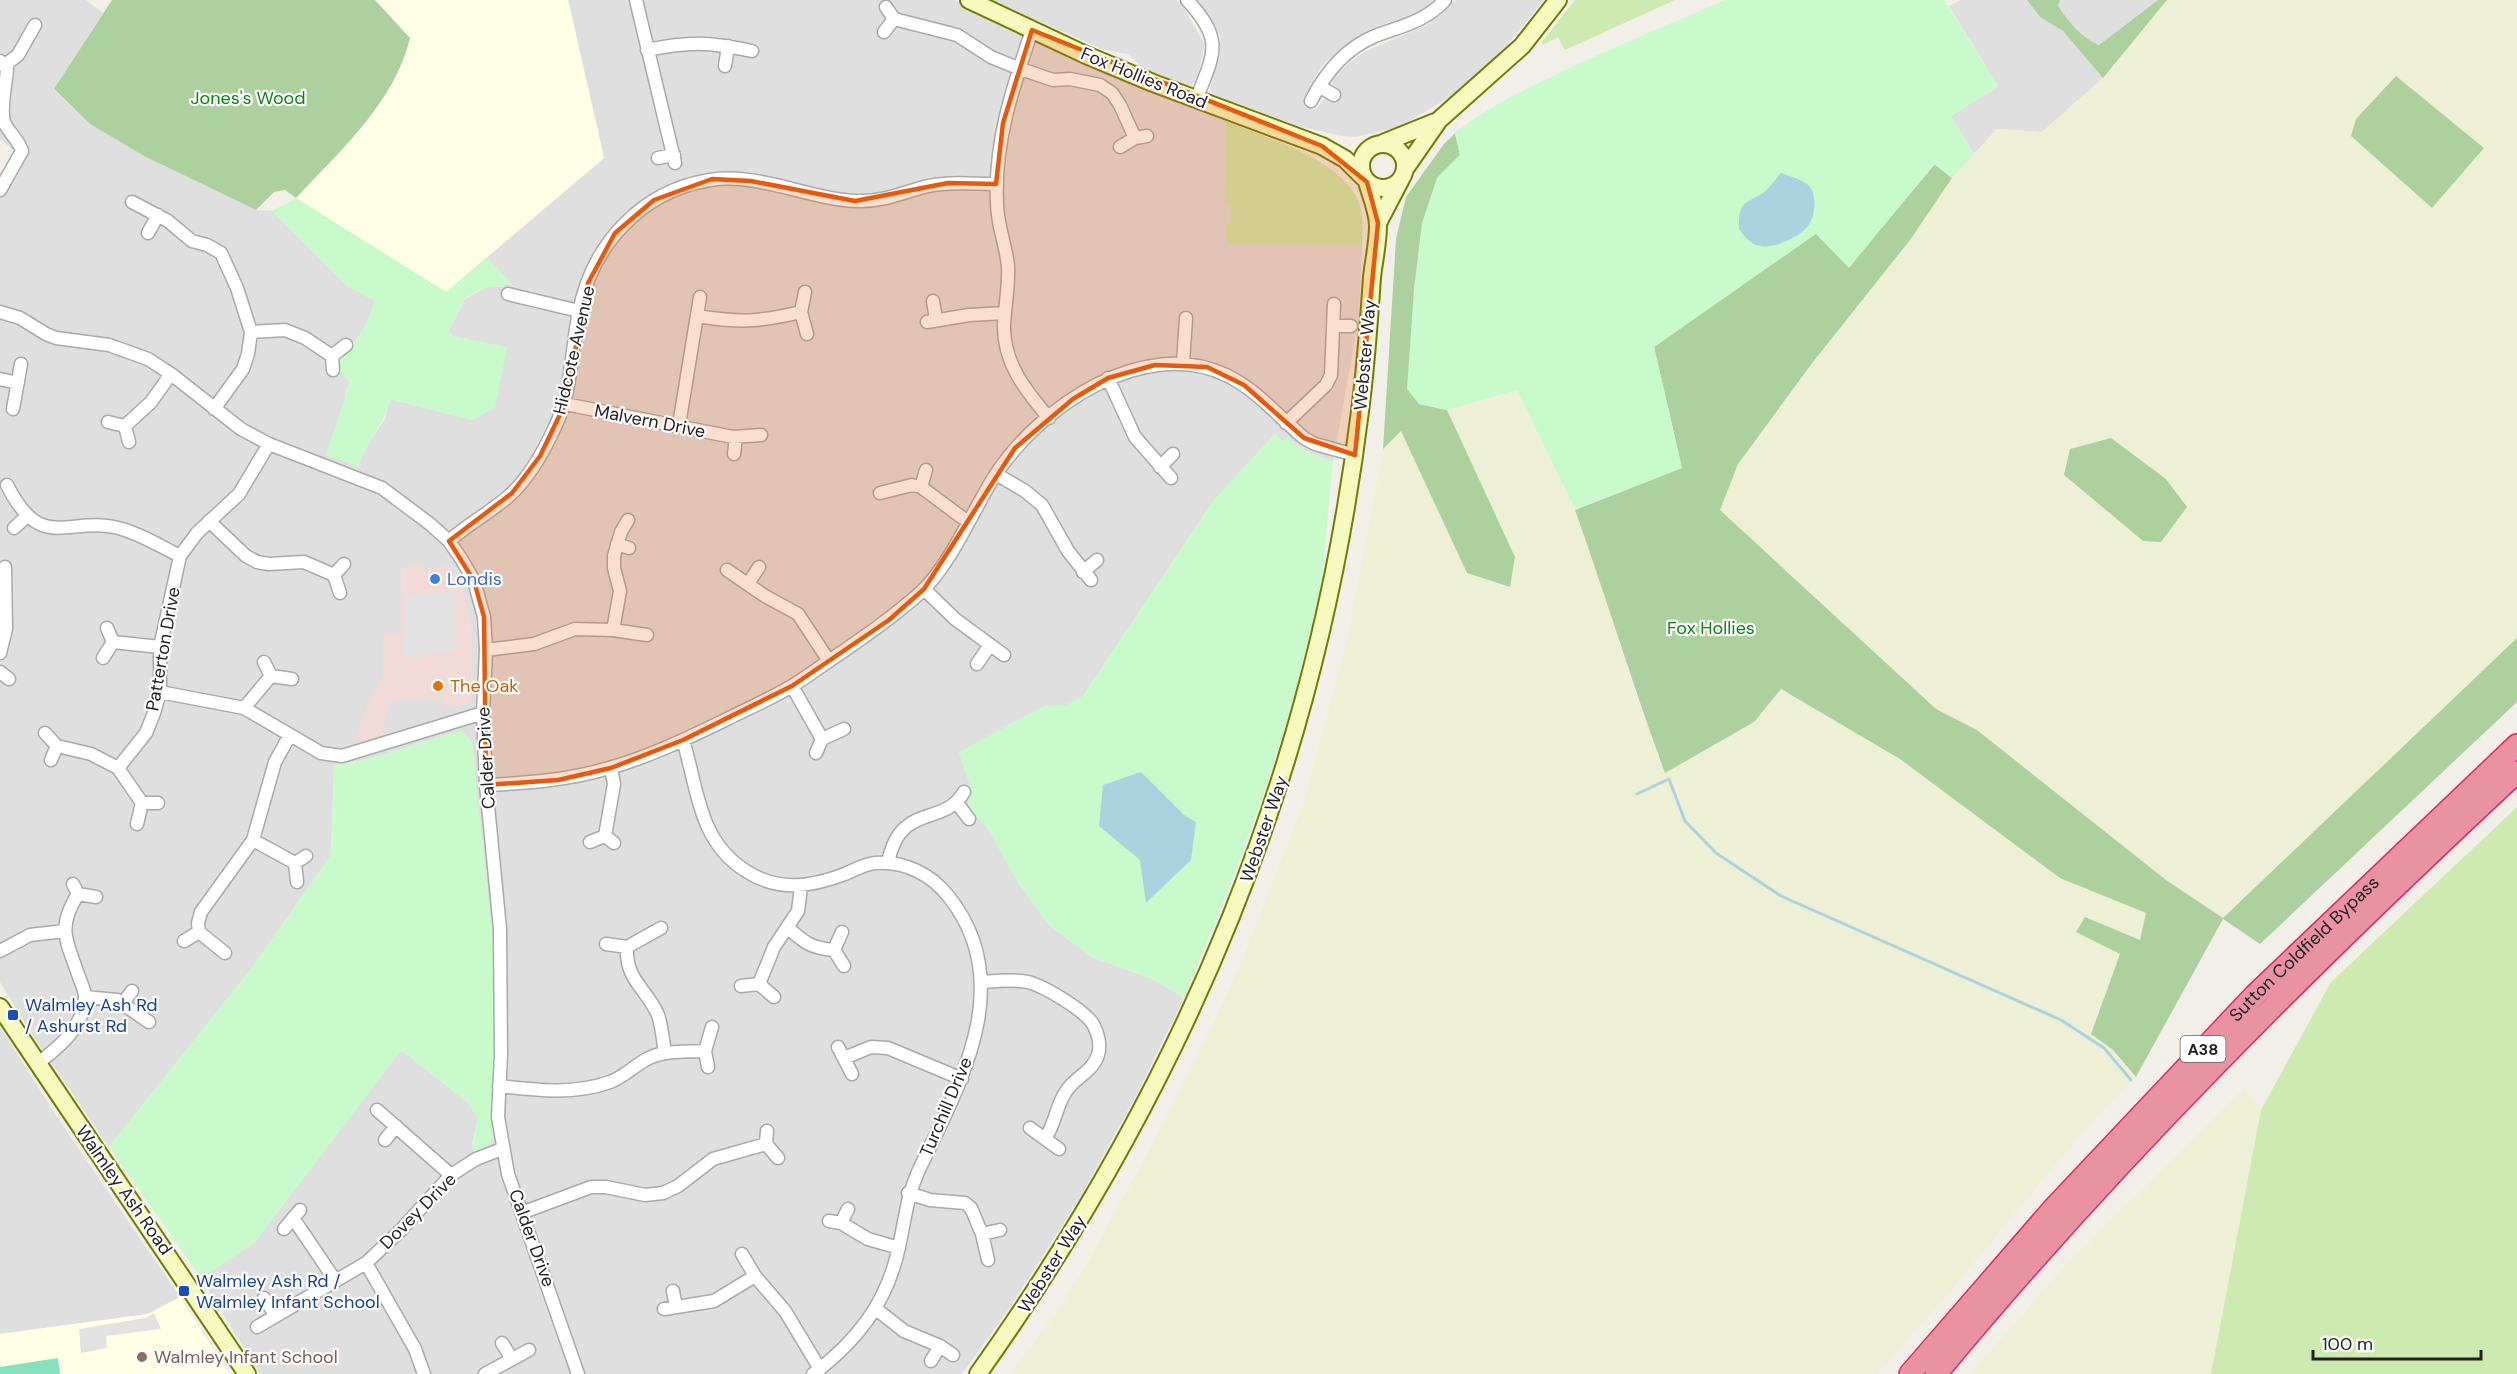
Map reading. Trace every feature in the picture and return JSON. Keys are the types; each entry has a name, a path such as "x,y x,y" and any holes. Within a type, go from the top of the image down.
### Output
{"highway":[{"name":"Sutton Coldfield Bypass","path":"1910,1374 2053,1209 2255,995 2517,745"},
{"name":"Sutton Coldfield Bypass","path":"1936,1374 2069,1221 2168,1115 2368,912 2517,772"}],"street":[{"path":"636,0 674,159 658,158"},
{"name":"Fox Hollies Road","path":"969,0 1096,59 1196,100 1322,146 1345,159 1365,179"},
{"path":"1187,0 1201,18 1214,45 1196,100"},
{"path":"1311,101 1330,68 1375,36 1417,21 1444,0"},
{"path":"1439,120 1522,46 1558,0"},
{"path":"886,7 894,19 957,35 991,57 1018,68 1053,80 1071,79 1100,85 1112,93 1141,137 1120,147"},
{"path":"884,32 894,19"},
{"path":"0,190 22,151 17,139 2,118 1,109 7,69 2,63 18,55 35,25"},
{"path":"1032,30 1018,68 1003,123 996,184 999,229 1009,285 1005,313 1005,341 1008,358 1024,388 1049,418"},
{"path":"647,50 683,43 728,46 752,51"},
{"path":"725,66 728,46"},
{"path":"1319,86 1334,95"},
{"name":"Fox Hollies Road","path":"1322,146 1348,148 1378,144 1412,133 1439,120"},
{"name":"Webster Way","path":"1378,223 1403,174 1439,120"},
{"path":"1378,144 1399,150 1404,158 1403,174 1393,186 1382,188 1365,179 1360,167 1366,150 1378,144"},
{"name":"Hidcote Avenue","path":"448,541 472,521 502,502 525,480 540,456 565,404 579,311 598,260 623,224 654,200 687,185 712,179 735,179 855,201 897,196 924,187 948,183 996,184"},
{"name":"Webster Way","path":"978,1374 1038,1287 1104,1181 1172,1052 1213,963 1245,884 1288,755 1322,632 1339,552 1355,455 1367,357 1378,223 1365,179"},
{"path":"132,202 158,215 192,241 207,245 221,253 242,298 251,332 248,354 243,369 214,409"},
{"path":"148,233 158,215"},
{"path":"522,296 530,284"},
{"path":"805,292 801,312 807,334"},
{"path":"508,294 579,311"},
{"path":"679,425 700,297"},
{"path":"933,301 932,321 988,313 1005,313"},
{"path":"1286,423 1326,385 1331,375 1334,304"},
{"name":"Calder Drive","path":"0,312 20,318 56,338 109,345 148,359 171,374 241,429 269,444 382,489 430,524 448,541 474,581 484,617 486,650 483,713 486,785 500,929 501,1054 498,1117 502,1149 508,1174 524,1212 578,1374"},
{"path":"697,316 731,321 762,321 801,312"},
{"path":"1183,363 1186,318"},
{"path":"1333,326 1351,326"},
{"path":"251,332 285,330 305,338 332,356"},
{"path":"332,356 346,345"},
{"path":"332,356 333,370"},
{"path":"486,785 558,780 611,768 684,740 792,686 889,620 924,589 937,574 996,474 1015,448 1083,392 1108,378 1155,365 1183,363 1207,367 1244,385 1286,423 1315,444 1355,455"},
{"path":"14,409 21,364"},
{"path":"125,426 151,402 171,374"},
{"path":"1108,378 1135,437 1171,478"},
{"path":"0,379 18,383"},
{"name":"Malvern Drive","path":"565,404 736,437 761,435"},
{"path":"108,422 125,426"},
{"path":"125,426 129,442"},
{"path":"734,454 736,437"},
{"name":"Patterton Drive","path":"118,768 146,733 160,692 160,647 180,556 209,521 239,494 269,444"},
{"path":"1160,467 1173,454"},
{"path":"921,487 926,470"},
{"path":"996,474 1025,491 1042,505 1052,519 1068,551 1087,576 1097,560"},
{"path":"7,484 15,501 27,516 41,525 56,529 99,525 125,530 180,556"},
{"path":"880,493 912,485 921,487 968,522"},
{"path":"14,528 27,516"},
{"path":"613,630 620,591 614,568 623,546 628,520"},
{"path":"209,521 246,556 257,562 268,564 304,562 334,575 340,593"},
{"path":"334,575 344,564"},
{"path":"0,653 6,629 5,567"},
{"path":"748,584 759,567"},
{"path":"728,570 798,614 829,661"},
{"path":"924,589 955,619 1005,655"},
{"path":"107,628 113,642"},
{"path":"486,650 534,644 575,629 613,630 647,635"},
{"path":"113,642 160,647"},
{"path":"103,658 113,642"},
{"path":"977,664 990,645"},
{"path":"264,662 271,676"},
{"path":"244,708 271,676"},
{"path":"271,676 292,679"},
{"path":"792,686 822,739"},
{"path":"160,692 244,708 321,753 342,756 483,713"},
{"path":"816,753 822,739 844,729"},
{"path":"45,733 57,746 91,754 118,768 142,803 137,824"},
{"path":"225,953 199,932 198,923 201,912 247,852 253,840 274,762 290,735"},
{"name":"Turchill Drive","path":"684,740 708,831 730,860 759,879 777,885 801,887 822,883 871,863 909,867 926,875 943,889 971,933 978,954 982,982 978,1025 962,1079 908,1193 899,1248 892,1274 876,1310 838,1355 816,1371"},
{"path":"51,760 57,746"},
{"path":"590,842 609,839 614,784 611,768"},
{"path":"888,863 891,846 906,825 957,803 964,792"},
{"path":"142,803 158,803"},
{"path":"957,803 969,819"},
{"path":"253,840 301,860 297,882"},
{"path":"759,984 774,947 798,911 801,887"},
{"path":"37,1064 63,1044 72,1032 85,997 64,932 65,919 76,889 96,897"},
{"path":"787,927 807,945 816,949 834,950"},
{"path":"606,944 627,947 661,928"},
{"path":"0,951 30,935 64,932"},
{"path":"184,941 199,932"},
{"path":"834,950 842,932"},
{"path":"627,947 626,960 629,970 659,1019 665,1053"},
{"path":"834,950 844,966"},
{"path":"982,982 1005,980 1030,982 1049,991 1086,1016 1098,1035 1097,1056 1091,1068 1064,1093 1052,1128 1045,1139"},
{"path":"741,986 759,984 774,997"},
{"path":"123,1003 132,991"},
{"path":"85,997 117,1000 149,1022"},
{"name":"Walmley Ash Road","path":"0,1007 247,1374"},
{"path":"708,1067 705,1051 712,1027"},
{"path":"838,1047 852,1074"},
{"path":"844,1058 871,1047 888,1048 962,1079"},
{"path":"499,1086 551,1091 611,1082 651,1057 665,1053 705,1051"},
{"path":"377,1110 452,1175"},
{"path":"385,1140 396,1126"},
{"path":"1030,1128 1059,1149"},
{"path":"766,1131 766,1144 778,1158"},
{"path":"524,1212 591,1187 606,1187 645,1195 663,1193 678,1186 713,1160 766,1144"},
{"name":"Dovey Drive","path":"258,1327 366,1263 400,1232 452,1175 476,1160 502,1149"},
{"path":"908,1193 930,1200 965,1203 975,1215 988,1260"},
{"path":"848,1209 835,1222 868,1239 899,1248"},
{"path":"284,1229 296,1214 335,1280"},
{"path":"982,1234 1000,1230"},
{"path":"742,1254 755,1276 785,1311 816,1371"},
{"path":"366,1263 415,1349 422,1373"},
{"path":"673,1291 670,1308 714,1301 755,1276"},
{"path":"264,1298 276,1316"},
{"path":"876,1310 904,1330 940,1346 953,1355"},
{"path":"502,1343 512,1359"},
{"path":"931,1361 940,1346"},
{"path":"485,1374 529,1350"}],"highlighted area":[{"path":"1032,30 1322,146 1367,182 1378,223 1355,455 1304,438 1244,385 1207,367 1155,365 1108,378 1073,399 1015,448 924,589 889,620 792,686 683,740 611,768 558,780 486,785 484,617 474,581 449,541 512,493 540,456 565,404 588,283 615,233 654,200 712,179 751,181 855,201 948,183 996,184 1003,123"}],"shaded area":[{"path":"0,0 86,0 103,13 54,90 90,124 144,156 256,210 272,211 347,286 375,301 366,326 336,368 350,382 345,394 358,467 363,452 385,419 390,399 472,420 507,348 453,336 448,332 465,299 489,286 504,287 506,284 514,287 487,257 604,157 568,0 954,0 1019,33 1128,82 1226,121 1225,204 1230,204 1231,223 1227,244 1362,245 1359,317 1333,462 1304,450 1288,438 1283,442 1275,434 1214,500 1082,697 1067,705 1044,707 959,752 970,785 968,807 988,829 1019,884 1050,926 1094,958 1155,980 1184,998 1139,1090 1081,1196 1008,1310 962,1374 260,1374 201,1278 254,1243 401,1050 468,1103 478,1118 472,1145 492,1140 494,973 472,742 334,765 331,855 251,969 109,1147 39,1045 0,982 0,178 17,153 0,139"},
{"path":"375,0 568,0 604,158 446,292 296,198 365,123 410,38"},
{"path":"992,0 1176,0 1182,5 1205,45 1197,78 1192,85 1187,86 1148,73 1128,54 1104,50"},
{"path":"1197,0 1433,0 1424,8 1403,18 1361,34 1324,63 1304,103 1316,109 1324,99 1334,102 1340,91 1332,83 1333,76 1364,52 1427,25 1456,0 1544,0 1506,46 1455,94 1399,127 1355,137 1298,126 1213,95 1210,88 1220,52 1220,35"},
{"path":"1961,0 2027,0 2040,17 2063,31 2103,78 2042,132 1997,129 1974,154 1951,116 1998,86 1949,6"},
{"path":"2060,0 2158,0 2099,45 2087,40 2068,22 2057,6"},
{"path":"2167,0 2517,0 2517,638 2223,918 2166,880 1977,730 1936,709 1720,510 1738,464 1952,178 1997,129 2042,132 2103,78"},
{"path":"1517,390 1575,510 1628,672 1665,773 1754,722 1780,689 1900,759 2060,878 2147,913 2141,940 2085,917 2120,954 2091,1033 2113,1050 2136,1077 2075,1141 1944,1299 1877,1374 1010,1374 1056,1313 1089,1260 1168,1115 1213,1025 1244,955 1304,802 1348,635 1383,449 1401,431 1467,573 1509,587 1515,556 1447,410"},
{"path":"421,563 425,571 448,563 462,589 472,633 471,701 464,706 442,705 442,700 391,700 382,735 353,745 368,703 383,677 383,633 401,634 402,569"},
{"path":"455,592 456,651 426,651 426,658 404,656 406,595"},
{"path":"0,1027 59,1120 180,1297 148,1314 0,1334"},
{"path":"2244,1088 2261,1110 2211,1374 1970,1374 2066,1265"},
{"path":"180,1297 229,1374 0,1374 0,1334 148,1314"},
{"path":"154,1313 161,1329 106,1336 107,1348 81,1353 79,1329 145,1318"}],"green space":[{"name":"Jones's Wood","path":"112,0 375,0 410,38 403,61 392,83 379,104 347,144 296,198 285,190 274,192 256,210 144,156 90,124 54,89"},
{"path":"1575,0 1675,0 1565,50 1558,37 1543,45 1542,42"},
{"path":"1725,0 1944,0 1998,86 1951,116 1974,154 1952,178 1934,164 1849,268 1816,234 1654,347 1682,468 1575,509 1517,390 1447,410 1419,404 1407,389 1414,289 1422,223 1437,178 1460,155 1455,133 1467,124 1504,101 1555,75"},
{"path":"2027,0 2060,0 2058,6 2071,23 2086,38 2099,45 2158,0 2167,0 2103,78 2063,31 2040,17"},
{"path":"2396,76 2484,148 2432,208 2351,136 2356,119"},
{"path":"1226,121 1297,150 1332,170 1356,196 1362,214 1362,245 1227,244 1226,224 1231,223 1230,204 1225,204"},
{"path":"1455,133 1460,155 1437,178 1419,404 1447,410 1515,557 1510,587 1467,573 1401,431 1383,449 1396,239 1406,197 1444,144"},
{"name":"Fox Hollies","path":"1935,164 1952,178 1910,240 1813,362 1738,464 1720,510 1936,709 1977,730 2166,880 2223,918 2517,638 2517,702 2260,944 2223,919 2136,1077 2113,1050 2091,1034 2120,954 2076,932 2085,917 2140,940 2146,913 2060,878 1900,759 1781,689 1754,722 1665,773 1575,510 1682,468 1654,347 1816,233 1849,267"},
{"path":"296,198 446,292 487,257 515,288 506,284 504,287 488,287 464,299 448,332 453,336 507,347 495,408 473,420 391,399 358,467 326,455 350,382 336,368 362,331 375,301 347,286 272,211"},
{"path":"1275,434 1283,441 1288,438 1304,450 1333,462 1321,586 1291,708 1264,793 1233,878 1184,998 1155,980 1094,958 1050,926 1019,884 988,829 968,807 970,785 959,752 1044,706 1067,705 1082,697 1214,500"},
{"path":"2111,438 2166,479 2187,507 2161,542 2143,541 2064,475 2070,449"},
{"path":"461,730 472,742 492,930 495,1018 492,1140 472,1155 478,1118 468,1103 401,1050 254,1243 201,1278 109,1147 251,969 331,855 334,765 354,763"},
{"path":"2517,807 2517,1374 2211,1374 2261,1110 2331,982"},
{"path":"58,1358 60,1374 0,1374 0,1367"}],"water":[{"path":"1781,173 1801,180 1813,192 1812,218 1806,228 1788,240 1773,246 1754,244 1739,229 1742,206 1766,191"},
{"path":"1141,772 1184,815 1196,822 1191,860 1146,903 1140,860 1099,826 1103,785"}],"waterway":[{"path":"1637,794 1669,779 1685,821 1716,853 1781,896 2061,1020 2104,1048 2131,1080"}],"place":[{"name":"Londis","path":"435,579"},
{"name":"The Oak","path":"438,686"},
{"name":"Walmley Ash Rd / Ashurst Rd","path":"13,1015"},
{"name":"Walmley Ash Rd / Walmley Infant School","path":"184,1291"},
{"name":"Walmley Infant School","path":"142,1357"}]}
